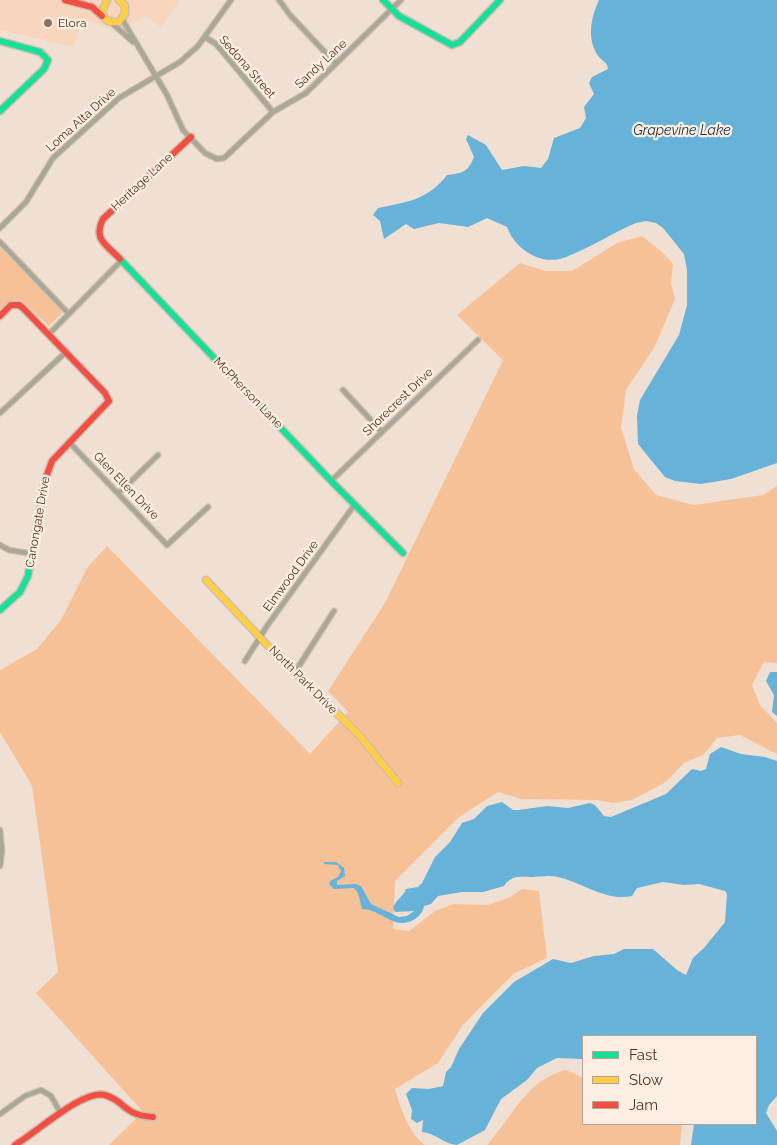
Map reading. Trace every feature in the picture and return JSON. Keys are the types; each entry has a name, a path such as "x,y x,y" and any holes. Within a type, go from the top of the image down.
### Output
{"street":[{"path":"66,0 92,7 102,17 112,23 122,20 126,14 126,3 119,0"},
{"path":"102,17 101,8 107,0"},
{"name":"Loma Alta Drive","path":"0,228 26,202 53,158 74,137 119,98 180,62 205,37 230,0"},
{"path":"279,0 290,16 336,64"},
{"path":"383,0 399,16 452,45 460,42 500,0"},
{"name":"Sandy Lane","path":"122,20 167,95 178,122 211,158 224,158 273,112 306,93 401,0"},
{"name":"Sandy Lane","path":"112,23 138,49"},
{"name":"Sedona Street","path":"205,37 216,44 273,112"},
{"path":"0,41 40,52 48,60 44,69 0,111"},
{"name":"Heritage Lane","path":"98,230 103,219 190,137"},
{"name":"McPherson Lane","path":"98,230 100,238 403,553"},
{"path":"0,242 69,314"},
{"path":"49,334 122,261"},
{"name":"Canongate Drive","path":"0,316 11,306 19,305 105,393 109,401 52,461 47,471 33,554 23,588 0,610"},
{"name":"Shorecrest Drive","path":"332,480 478,340"},
{"path":"0,413 66,352"},
{"path":"343,390 382,432"},
{"name":"Glen Ellen Drive","path":"69,442 167,545 208,507"},
{"path":"119,493 158,455"},
{"name":"Elmwood Drive","path":"245,661 260,636 354,504"},
{"path":"0,545 9,550 33,554"},
{"name":"North Park Drive","path":"206,580 359,735 398,783"},
{"path":"295,672 334,611"},
{"path":"0,830 2,851 0,866"},
{"path":"0,1114 24,1096 41,1090 51,1096 60,1112"},
{"path":"15,1145 42,1128 60,1112 85,1097 99,1094 110,1098 133,1116 153,1117"}],"shaded area":[{"path":"0,0 181,0 161,27 145,16 119,32 82,19 74,47 0,30"},
{"path":"642,236 662,252 673,264 671,284 675,299 654,348 626,390 621,427 634,469 656,495 694,505 763,495 777,486 777,663 764,662 752,685 760,705 777,723 777,754 740,735 717,738 703,755 684,763 666,782 632,800 613,803 597,800 521,799 498,792 459,817 395,881 393,929 409,931 435,911 454,904 488,905 510,897 522,889 539,891 547,958 513,974 463,1025 438,1063 395,1089 402,1111 410,1127 425,1145 109,1145 143,1112 36,993 58,972 32,786 0,732 0,670 37,649 61,620 87,568 107,546 310,754 348,712 328,691 385,603 503,360 457,315 520,263 546,271 572,271 617,243"},
{"path":"0,247 59,308 62,313 49,326 21,300 13,300 0,312"},
{"path":"566,1070 582,1078 582,1125 682,1125 680,1145 487,1145 530,1090 552,1075"}],"water":[{"name":"Grapevine Lake","path":"599,0 777,0 777,463 731,479 701,484 675,481 665,477 638,444 637,416 640,400 679,335 687,305 687,270 684,254 663,228 656,223 646,221 636,223 566,257 547,260 530,254 516,242 507,227 487,218 468,227 439,223 414,229 406,224 384,239 380,221 373,215 378,208 416,199 432,190 447,175 467,169 474,157 466,139 468,135 486,145 502,170 524,166 541,168 548,159 554,138 580,128 586,118 584,107 594,94 589,83 592,77 608,69 606,63 595,50 591,36 592,21"},
{"path":"770,672 777,672 777,716 772,712 774,695 766,681"},
{"path":"721,747 741,754 765,757 777,761 777,1096 769,1105 766,1113 777,1131 777,1145 691,1145 694,1125 757,1125 757,1035 582,1035 582,1059 557,1058 537,1068 527,1080 501,1099 485,1130 457,1145 422,1132 423,1120 417,1123 411,1119 412,1110 406,1094 412,1088 429,1089 443,1086 446,1072 451,1067 459,1049 483,1013 514,982 553,959 571,963 594,956 614,954 624,949 653,949 677,970 686,975 693,958 704,948 725,922 727,894 725,891 699,884 684,885 663,882 637,888 632,896 623,897 604,894 558,877 519,877 513,878 504,886 483,892 462,892 438,896 431,904 424,906 421,913 415,919 401,923 394,922 376,912 362,909 358,893 354,888 334,889 329,884 330,881 338,877 341,871 338,865 324,864 324,862 336,862 344,868 345,876 337,881 337,885 355,884 361,886 371,904 399,917 407,916 414,911 395,912 393,908 396,902 406,889 418,887 422,883 435,857 450,842 462,823 474,819 487,806 502,802 513,810 519,810 547,806 568,808 590,803 595,805 604,816 611,817 666,794 692,769 701,771 706,769 710,754"}],"traffic: fast":[{"path":"383,0 399,16 452,45 460,42 500,0"},
{"path":"0,41 40,52 48,60 44,69 0,111"},
{"path":"120,259 336,486 403,553"},
{"path":"0,610 20,592 28,576 45,480"}],"traffic: slow":[{"path":"107,0 102,12 104,18 111,22 119,22 125,14 125,6 119,0"},
{"path":"206,580 269,647 359,735 398,783"}],"traffic: jam":[{"path":"65,0 92,7 102,16"},
{"path":"120,259 100,237 99,232 103,219 191,137"},
{"path":"0,316 11,305 19,305 23,308 105,393 109,401 52,461 45,480"},
{"path":"15,1145 72,1105 96,1095 105,1095 112,1098 135,1114 153,1117"}],"place":[{"name":"Elora","path":"48,23"}]}
